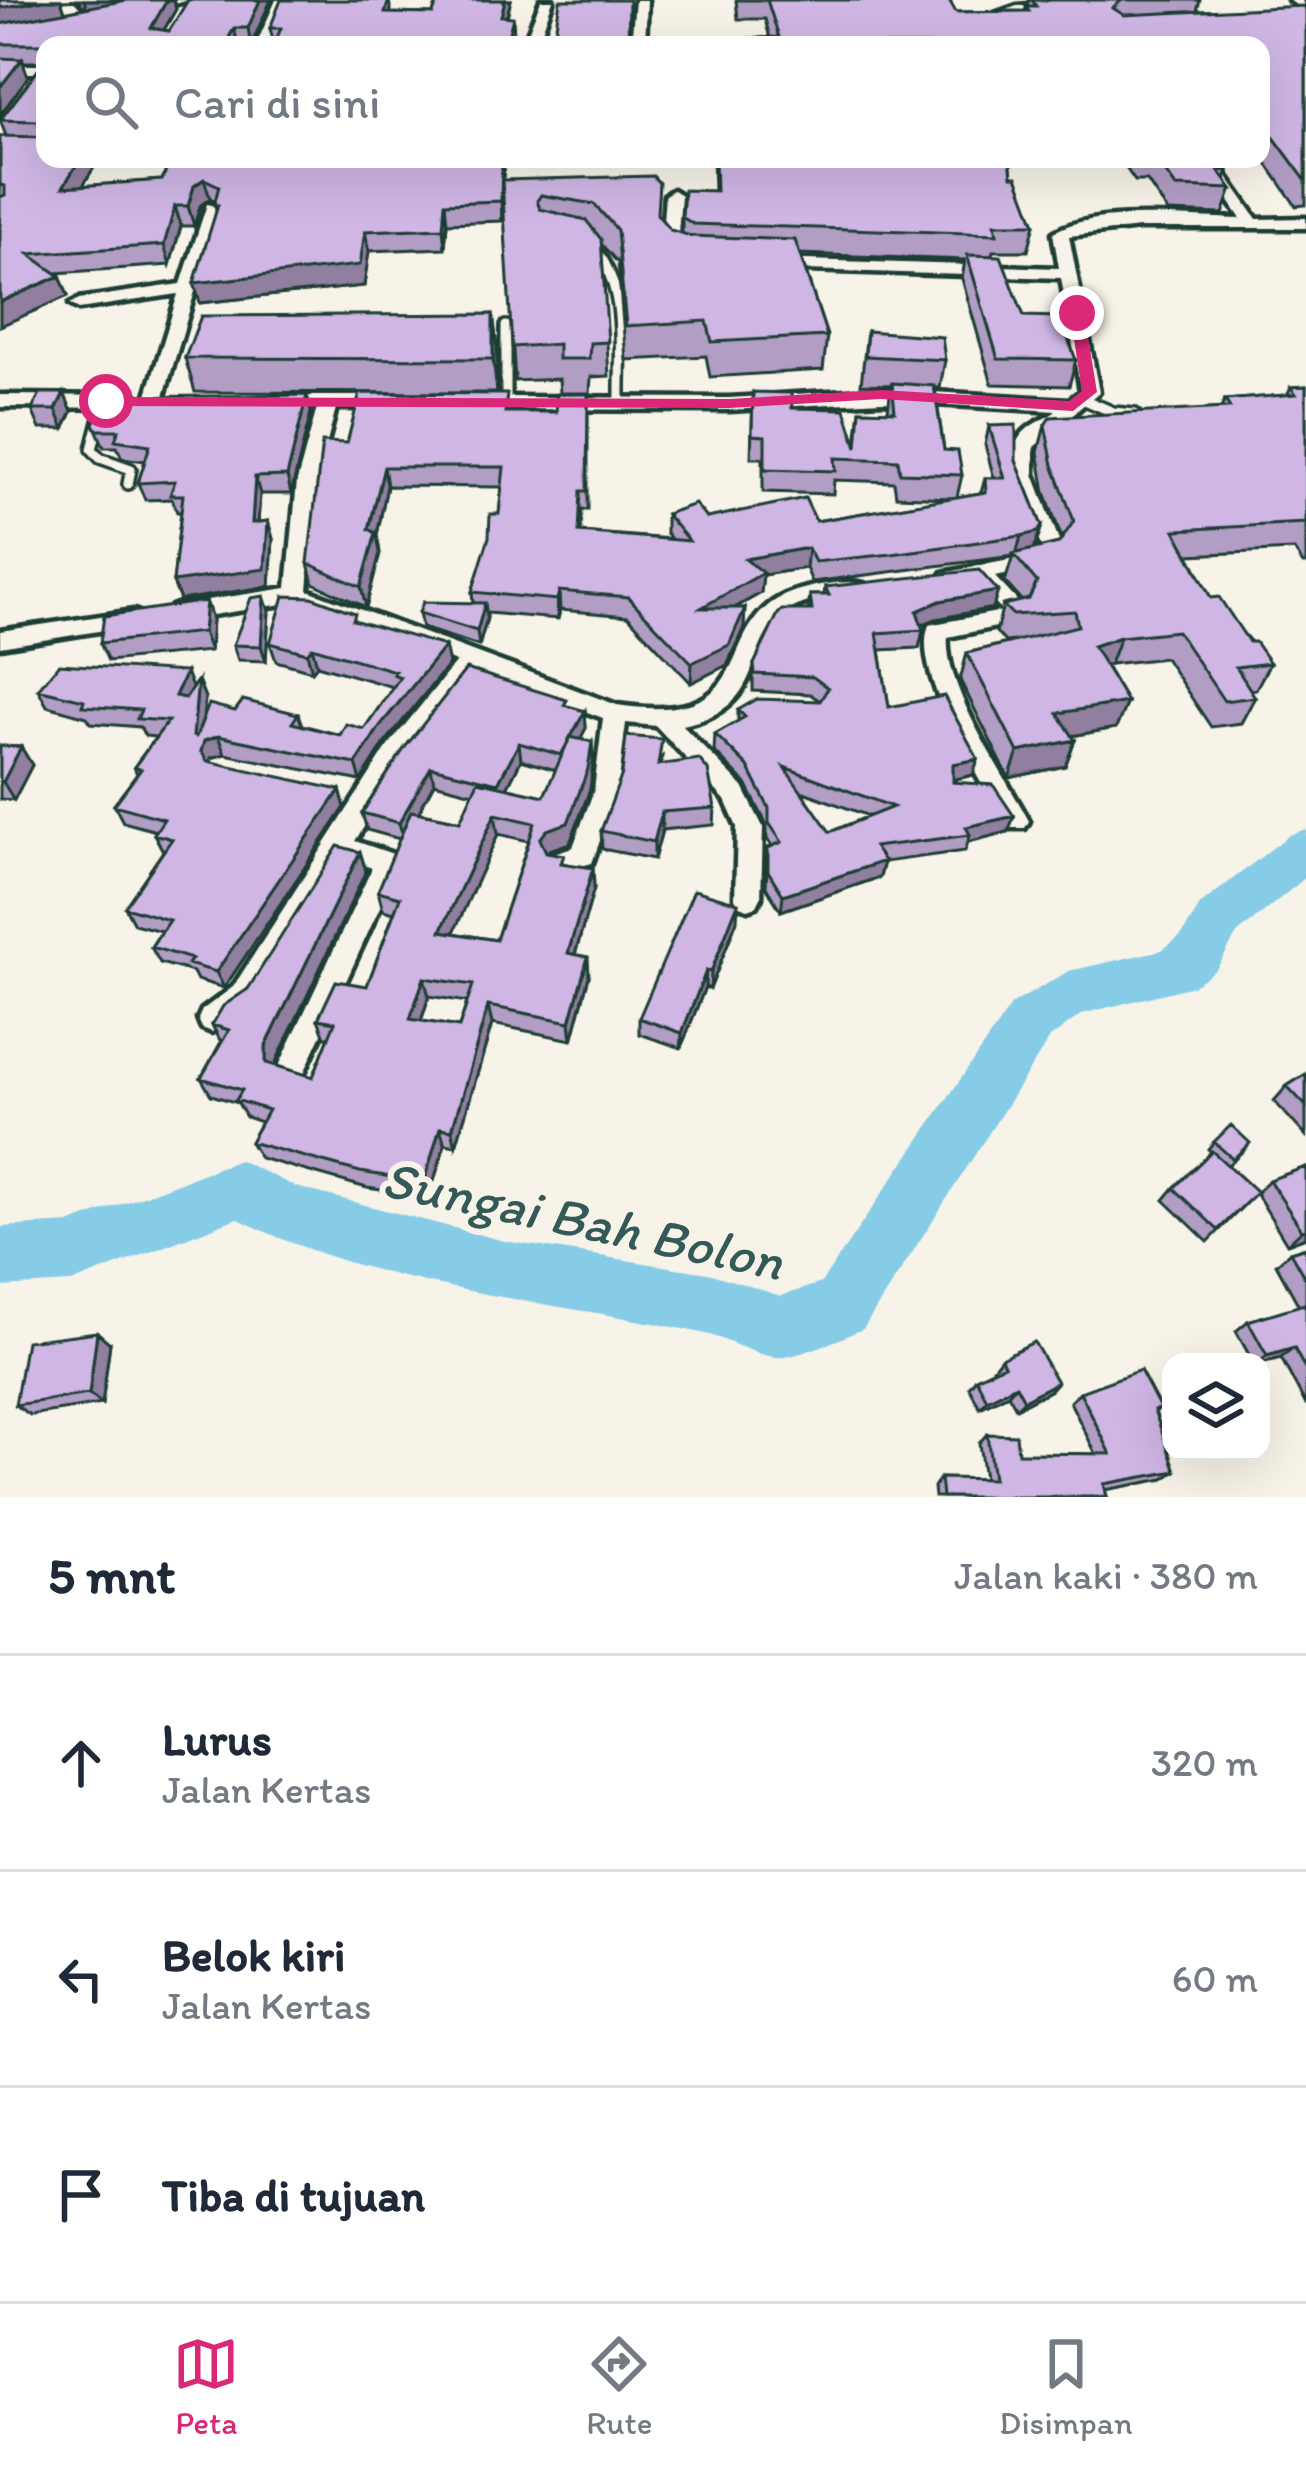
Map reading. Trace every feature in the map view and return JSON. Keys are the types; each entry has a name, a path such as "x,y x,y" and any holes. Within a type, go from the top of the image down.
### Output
{"street":[{"path":"123,12 184,8 193,0"},
{"path":"267,36 282,0"},
{"path":"533,36 547,0"},
{"path":"639,36 641,0"},
{"path":"1294,0 1304,14"},
{"path":"981,21 1017,10 1078,7"},
{"path":"74,25 104,16"},
{"path":"0,69 36,73"},
{"path":"1214,168 1254,226"},
{"path":"673,195 669,247 676,256 690,260"},
{"path":"154,401 212,207"},
{"path":"938,580 1042,561 1050,553 1022,465 1022,450 1027,440 1090,392 1061,233 1067,229 1306,223"},
{"path":"757,263 1070,273"},
{"path":"79,304 188,288"},
{"path":"461,403 729,404 881,395 1079,403"},
{"path":"0,401 176,402"},
{"path":"263,402 417,403"},
{"path":"297,594 308,482 328,402"},
{"path":"981,574 1013,608 1012,617 937,631 933,643 941,672 1016,821"},
{"path":"0,639 297,594 615,713 665,722 714,702 742,672 769,614 809,594 874,587"},
{"path":"212,1019 243,996 336,845 358,795 471,660"},
{"path":"714,702 752,704"},
{"path":"559,861 583,856 606,790 615,713"},
{"path":"665,722 734,794 750,827 748,898"},
{"path":"962,790 997,787"},
{"path":"293,1066 339,957 387,863 336,845"}],"lane":[{"path":"34,8 74,6 74,25"},
{"path":"584,243 598,249 615,283 620,403"},
{"path":"506,326 506,403"},
{"path":"106,401 91,441 100,462 131,469 128,484"},
{"path":"1079,403 1113,412 1152,413"}],"building":[{"path":"0,0 43,0 0,8"},
{"path":"127,0 167,0 151,28 169,31 188,0 260,0 248,28 234,28 230,36 36,36 36,44 0,44 0,24"},
{"path":"281,0 389,0 385,13 433,14 438,0 505,0 501,16 513,17 508,36 278,36 281,28 270,28"},
{"path":"560,0 629,0 628,36 554,36"},
{"path":"767,0 949,0 956,12 1029,11 1026,6 1036,6 1032,0 1122,0 1113,8 1124,15 1303,6 1306,181 1270,132 1270,36 779,36"},
{"path":"0,58 22,59 0,87"},
{"path":"36,73 36,121 0,120"},
{"path":"0,136 36,137 36,168 75,168 63,187 162,180 167,168 502,168 501,201 445,203 443,228 365,231 360,265 194,283 218,205 214,205 219,186 204,179 194,186 188,206 175,206 164,245 29,254 60,276 0,302 0,197 5,195 5,186 0,185"},
{"path":"715,168 1011,168 1035,224 995,224 997,234 693,224 682,217 684,190 716,191"},
{"path":"1162,168 1227,168 1219,171 1232,189 1176,187"},
{"path":"653,176 659,183 657,214 670,230 691,236 795,240 827,336 712,342 707,321 626,326 617,230 594,204 541,195 540,209 586,220 601,239 608,342 590,343 589,359 558,359 558,344 512,347 502,180"},
{"path":"967,255 1001,256 1024,316 1060,317 1076,360 998,359"},
{"path":"493,314 493,359 185,358 201,316"},
{"path":"867,331 942,337 945,360 865,356"},
{"path":"892,383 934,386 944,450 958,451 962,475 900,473 898,460 835,458 836,471 765,469 765,436 752,435 753,392 791,393 792,408 845,409 857,447 860,410 895,411"},
{"path":"1306,386 1306,523 1175,530 1211,598 1219,597 1249,642 1255,642 1270,663 1236,667 1255,697 1224,701 1177,631 1120,637 1093,646 1127,702 1058,713 1075,740 1018,752 967,653 1078,626 1075,611 1013,615 1003,605 1029,599 1037,582 1013,554 1059,543 1074,521 1053,465 1045,425 1050,417 1230,408 1225,400 1296,394 1291,387"},
{"path":"40,393 64,393 56,410 32,410"},
{"path":"360,393 507,394 505,412 556,412 557,394 588,394 587,491 581,491 579,532 689,541 666,514 695,504 707,518 805,498 816,521 986,492 985,478 1005,478 989,426 1016,425 1016,461 1042,526 1038,532 1021,536 892,554 815,562 808,548 745,559 763,573 701,608 745,608 729,645 692,663 628,597 559,591 557,600 472,592 489,537 490,514 499,514 504,467 384,467 369,529 376,533 361,587 308,563 322,442 347,443"},
{"path":"307,395 287,476 255,477 252,523 268,521 265,569 173,582 183,495 170,495 175,481 138,483 150,445 115,440 119,430 97,430 94,424 105,397"},
{"path":"979,570 998,591 940,601 917,611 923,630 877,633 889,707 944,696 978,759 953,764 953,782 993,785 1014,816 966,827 970,835 874,847 884,861 783,895 768,871 768,848 782,842 769,823 769,808 748,767 715,734 745,717 738,710 757,699 820,701 828,688 813,677 755,674 754,664 778,614 812,610 810,595 829,595 825,587","holes":["784,767 893,807 830,832"]},
{"path":"264,596 261,646 233,645 251,598"},
{"path":"284,596 312,597 355,613 353,620 445,646 380,726 356,764 218,736 204,741 201,751 207,761 340,790 216,972 151,947 169,920 125,907 172,839 154,834 164,819 114,805 141,769 134,767 168,721 137,719 141,710 82,706 84,700 38,689 59,664 186,672 175,696 185,698 198,680 196,737 209,704 235,711 243,700 298,714 292,723 340,735 346,724 364,729 400,677 395,671 312,647 307,653 270,643"},
{"path":"206,601 203,632 100,643 104,616"},
{"path":"423,602 485,603 477,631 419,613"},
{"path":"466,669 567,700 564,705 585,711 561,755 519,743 498,783 431,767 399,823 362,813 406,746"},
{"path":"626,736 662,739 658,765 699,759 708,770 715,808 662,812 654,842 601,831 622,774"},
{"path":"570,737 592,742 588,769 568,823 547,830 540,839 546,852 564,855 561,863 593,868 568,953 588,957 570,1022 488,1006 452,1130 440,1128 424,1182 360,1172 250,1142 268,1110 236,1100 242,1090 201,1078 229,1030 212,1025 223,1006 248,989 338,846 360,852 266,1046 266,1063 313,1077 335,1022 318,1019 336,981 367,986 400,897 378,891 411,811 460,821 478,781 544,796","holes":["495,814 535,823 496,940 441,931","424,978 473,985 459,1027 410,1019"]},
{"path":"0,746 21,747 3,782 0,782"},
{"path":"694,890 738,903 682,1033 639,1018"},
{"path":"1306,1074 1306,1106 1287,1086"},
{"path":"1231,1125 1250,1143 1233,1159 1214,1142"},
{"path":"1212,1151 1257,1192 1218,1230 1174,1188"},
{"path":"1306,1167 1306,1229 1302,1230 1269,1180"},
{"path":"1306,1247 1306,1280 1290,1252"},
{"path":"1304,1304 1306,1371 1294,1348 1265,1353 1248,1321"},
{"path":"97,1332 89,1394 15,1405 26,1341"},
{"path":"1034,1342 1057,1382 1024,1400 1016,1385 987,1400 976,1378 1004,1365 1001,1358"},
{"path":"1140,1370 1160,1408 1154,1410 1162,1432 1162,1461 1172,1461 1176,1471 1104,1484 1107,1497 942,1497 940,1478 993,1479 987,1434 1016,1435 1018,1453 1111,1454 1080,1392"}],"waterway":[{"name":"Sungai Bah Bolon","path":"0,1257 71,1253 239,1189 289,1214 504,1271 708,1304 781,1327 841,1307 1031,1021 1069,994 1175,970 1199,952 1219,919 1306,849"}],"route":[{"path":"106,401 729,404 881,395 1073,406 1090,392 1077,313"}]}
